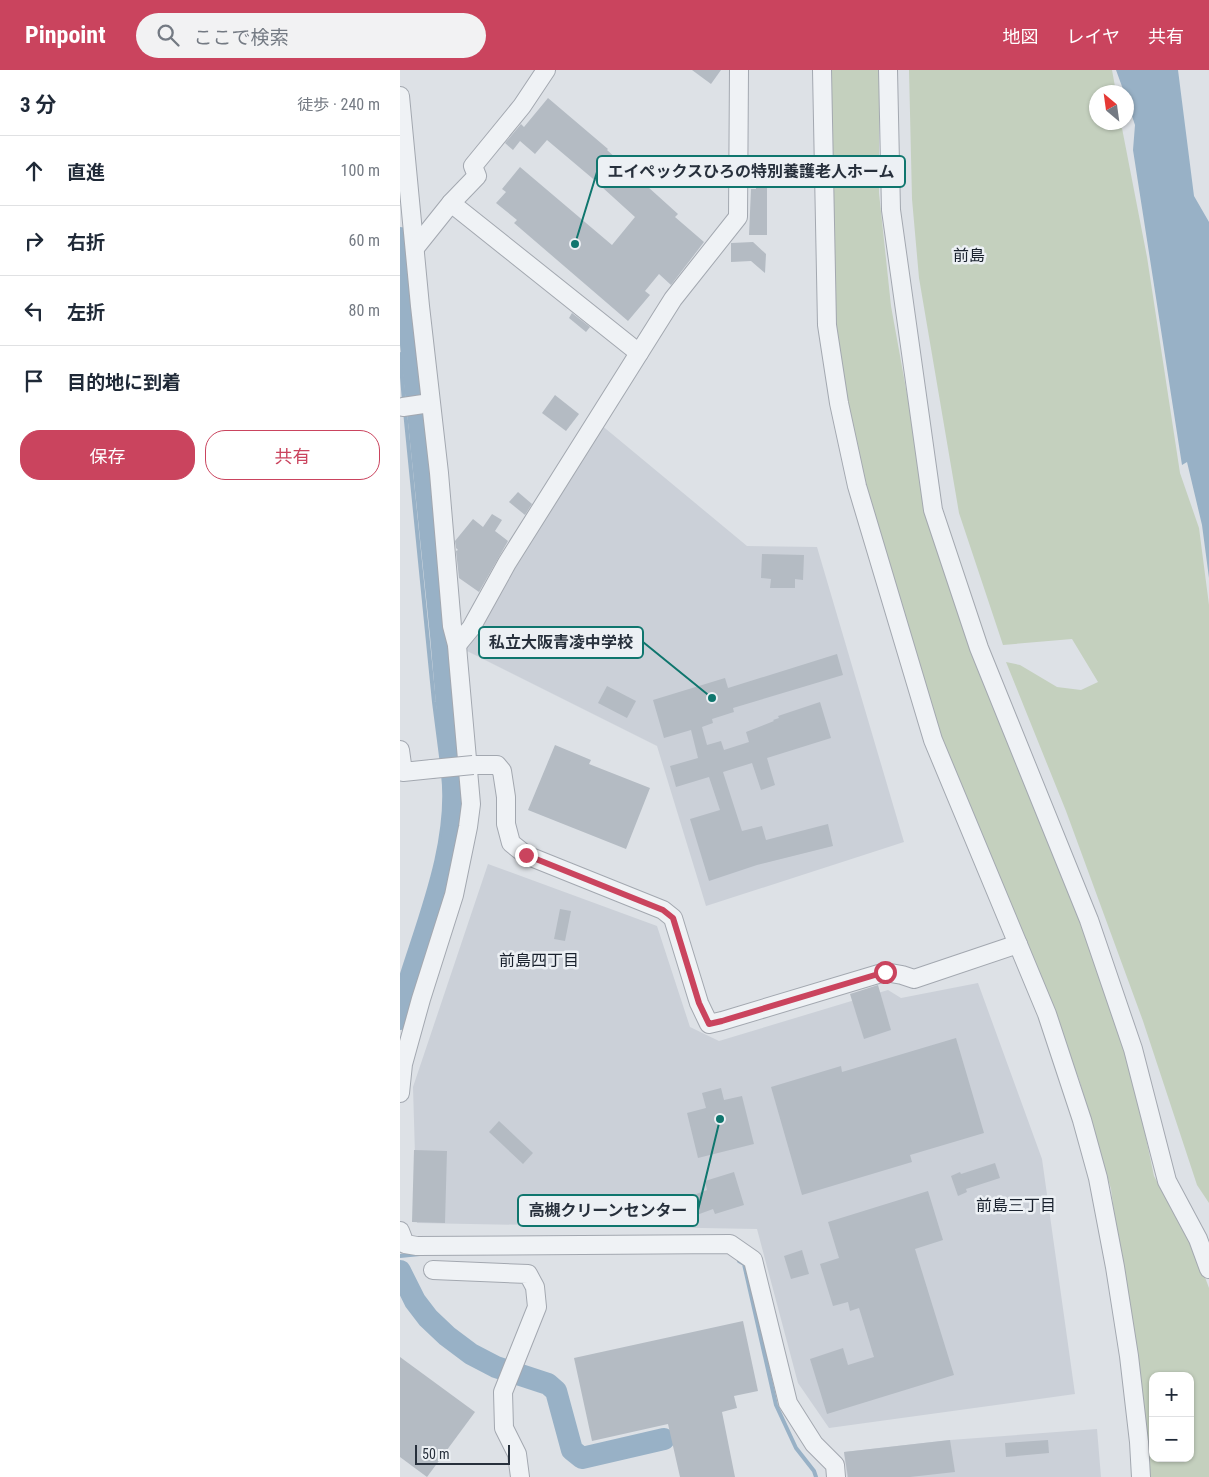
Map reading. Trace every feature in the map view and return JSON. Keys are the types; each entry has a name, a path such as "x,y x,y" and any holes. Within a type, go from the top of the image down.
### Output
{"street":[{"path":"415,248 451,203 477,176 473,166 522,106 546,70"},
{"path":"457,645 471,628 507,563 673,299 738,217 739,70"},
{"path":"822,70 827,325 839,404 857,486 933,740 1047,1014 1082,1120 1098,1178 1115,1267 1139,1442 1141,1477"},
{"path":"888,70 891,210 933,510 979,648 1089,920 1133,1050 1167,1182 1198,1239 1209,1269"},
{"path":"400,96 430,403 439,473 452,626 457,645 471,804 454,895 420,999 403,1064 400,1093"},
{"path":"451,203 639,353"},
{"path":"403,407 430,403"},
{"path":"400,750 403,772 473,765 497,765 502,771 506,797 506,824 511,843 526,855 663,910 673,918 699,1003 709,1024 885,972 914,979 1018,944"},
{"path":"400,1231 405,1244 417,1246 730,1244 753,1260 788,1403 814,1444 835,1465 836,1477"},
{"path":"433,1270 528,1274 535,1287 537,1307 503,1392 504,1428 517,1454 520,1477"}],"shaded area":[{"path":"600,424 747,546 817,547 904,842 706,906 657,746 467,651 467,644"},
{"path":"488,864 657,926 690,1027 719,1041 888,990 901,998 978,983 1042,1159 1075,1394 829,1428 798,1383 757,1229 417,1223 413,1087"},
{"path":"1097,1429 1101,1477 847,1477 844,1452 950,1440"}],"green space":[{"path":"829,70 879,70 879,193 891,306 922,477 1056,859 1105,989 1135,1086 1154,1176 1199,1261 1209,1288 1209,1477 1144,1477 1136,1385 1111,1189 1079,1079 940,740 864,491 834,331"},
{"path":"909,70 1112,70 1115,85 1089,85 1089,130 1122,130 1147,257 1180,473 1199,528 1209,605 1209,1203 1197,1185 1143,1021 1066,811 1006,662 1020,665 1057,687 1081,690 1098,682 1072,639 1003,645 959,513 919,278 912,199"}],"water":[{"path":"1116,70 1178,70 1194,196 1209,222 1209,578 1202,525 1187,462 1182,465 1133,150 1135,125 1134,85 1121,85"}],"building":[{"path":"692,70 721,70 711,84"},
{"path":"548,98 608,149 678,214 675,217 704,242 671,285 659,274 645,291 650,295 628,321 514,223 517,220 496,203 506,192 502,189 520,167 612,245 635,217 547,140 535,154 520,141 513,150 505,143 521,124 524,127"},
{"path":"756,175 767,175 767,235 749,235 751,189 756,189"},
{"path":"753,242 766,254 765,273 751,261 731,262 731,243"},
{"path":"572,313 590,327 586,332 569,318"},
{"path":"555,395 579,414 566,431 542,413"},
{"path":"518,492 532,504 525,515 509,502"},
{"path":"492,514 502,520 495,531 508,541 479,592 459,578 456,551 458,550 455,541 473,519 483,527"},
{"path":"762,554 804,555 803,580 795,579 795,588 770,588 771,579 761,578"},
{"path":"837,654 843,675 733,708 734,712 712,719 713,723 702,727 707,745 721,741 724,750 749,742 746,732 774,721 779,718 778,716 820,702 831,738 767,758 775,785 761,790 752,763 723,772 742,831 762,826 766,840 828,824 833,846 757,865 709,881 690,819 720,810 709,777 676,787 670,766 698,758 691,730 664,738 653,700 725,678 728,688"},
{"path":"607,686 636,701 627,718 598,703"},
{"path":"555,745 591,760 589,764 650,788 626,849 528,810"},
{"path":"560,909 571,911 565,941 554,939"},
{"path":"878,985 891,1030 864,1039 850,994"},
{"path":"956,1038 984,1133 910,1155 912,1162 802,1195 771,1087 841,1066 842,1072"},
{"path":"721,1088 724,1100 742,1096 754,1144 698,1158 687,1113 706,1108 702,1093"},
{"path":"499,1121 533,1153 523,1164 489,1132"},
{"path":"414,1150 447,1151 445,1223 412,1222"},
{"path":"995,1163 1000,1178 966,1189 967,1192 958,1196 951,1176"},
{"path":"734,1172 744,1205 715,1214 713,1209 686,1219 680,1200 707,1190 705,1181"},
{"path":"928,1191 943,1240 915,1249 954,1375 827,1414 810,1359 843,1348 848,1365 874,1357 859,1308 850,1311 848,1302 833,1306 820,1264 839,1258 828,1222"},
{"path":"802,1250 809,1274 791,1279 784,1256"},
{"path":"743,1321 758,1391 734,1396 737,1408 722,1412 735,1477 680,1477 668,1424 592,1441 574,1358"},
{"path":"400,1357 475,1412 427,1477 400,1457"},
{"path":"950,1440 955,1472 910,1477 848,1477 844,1452"},
{"path":"1048,1440 1049,1453 1006,1457 1005,1443"}],"waterway":[{"path":"400,238 456,788 456,814 452,842 400,1019"},
{"path":"400,354 404,401"},
{"path":"405,411 442,764"},
{"path":"400,980 425,904 438,852 444,799 443,774"},
{"path":"400,1256 420,1254"},
{"path":"739,1261 744,1264 776,1405 796,1448 814,1471 816,1477"},
{"path":"400,1271 415,1301 428,1318 447,1336 471,1354 496,1367 548,1384 556,1391 572,1450 582,1458 664,1439"}],"place":[{"name":"エイぺックスひろの特別養護老人ホーム","path":"575,244"},
{"name":"私立大阪青凌中学校","path":"712,698"},
{"name":"高槻クリーンセンター","path":"720,1119"}],"district":[{"name":"前島","path":"969,255"},
{"name":"前島四丁目","path":"539,960"},
{"name":"前島三丁目","path":"1016,1205"}],"route":[{"path":"526,855 663,910 673,918 699,1003 709,1024 885,972"}]}
